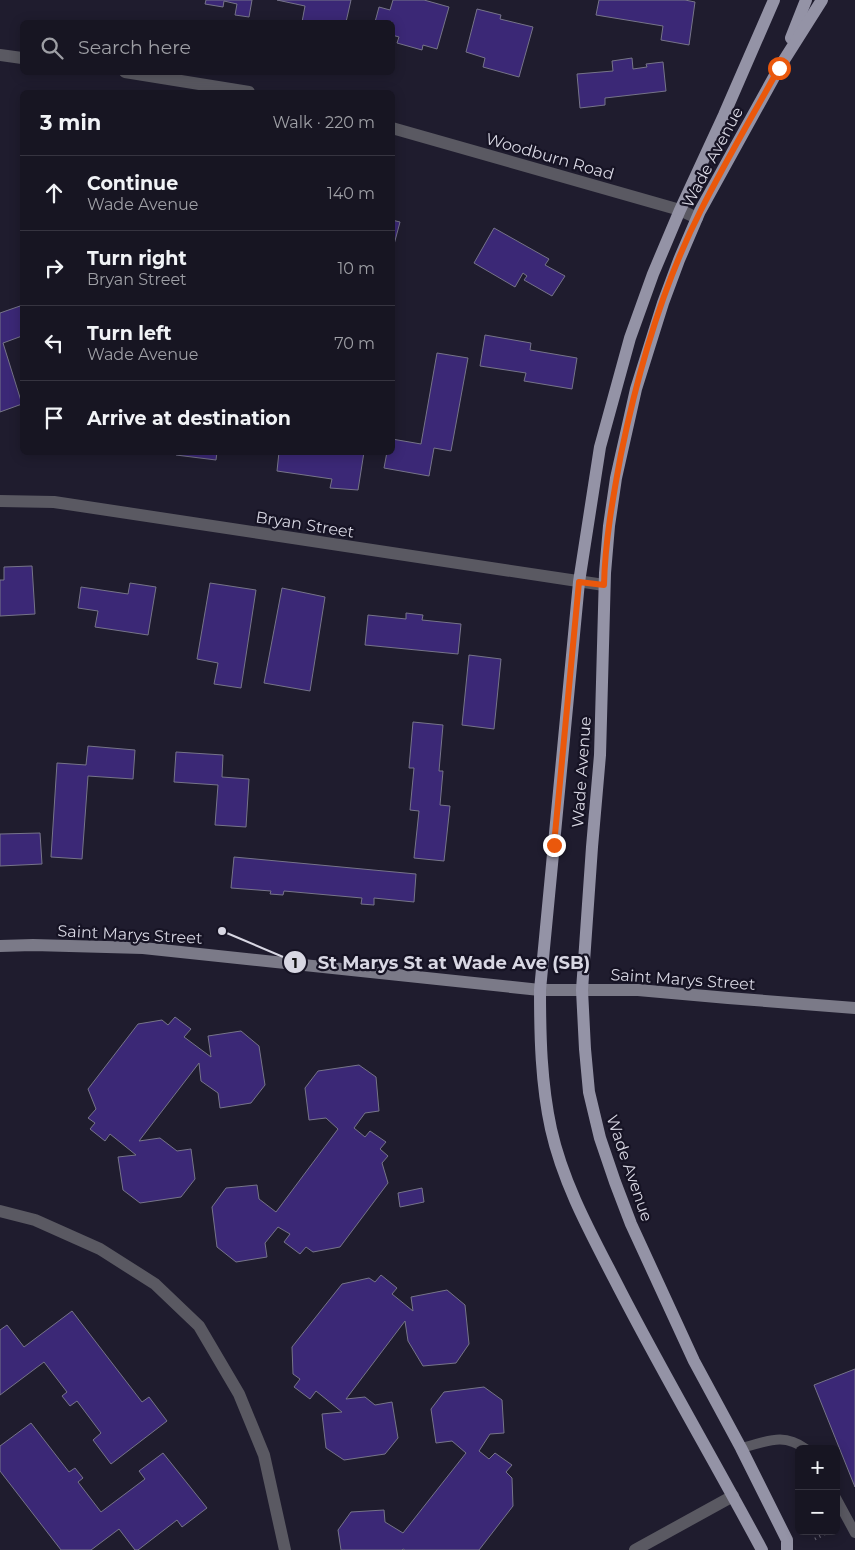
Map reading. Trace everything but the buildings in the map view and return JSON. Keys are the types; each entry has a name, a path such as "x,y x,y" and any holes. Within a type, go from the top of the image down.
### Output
{"main road":[{"name":"Wade Avenue","path":"762,1550 626,1302 584,1220 566,1176 552,1130 544,1088 540,1035 540,990 579,582 597,462 616,386 646,292 680,210 774,0"},
{"path":"779,68 806,0"},
{"name":"Wade Avenue","path":"787,1550 787,1540 741,1448 694,1361 631,1224 600,1138 588,1083 584,1049 582,990 600,755 604,585 608,526 616,478 636,389 663,303 697,218 779,68 822,0"},
{"name":"Saint Marys Street","path":"0,946 143,948 540,990 638,990 855,1008"}],"street":[{"path":"0,55 20,58"},
{"path":"144,75 237,90"},
{"name":"Woodburn Road","path":"395,129 680,210 697,218"},
{"name":"Bryan Street","path":"0,501 54,502 604,585"},
{"path":"0,1211 35,1220 100,1249 154,1284 199,1326 239,1394 264,1455 285,1550"},
{"path":"635,1550 733,1496"}],"lane":[{"path":"741,1448 783,1438 801,1445"},
{"path":"840,1505 855,1533"}],"path":[{"path":"814,1539 822,1535"}],"place":[{"name":"St Marys St at Wade Ave (SB)","path":"222,931"}],"route":[{"path":"554,845 579,582 604,585 608,526 616,478 648,345 679,260 700,211 779,68"}]}
